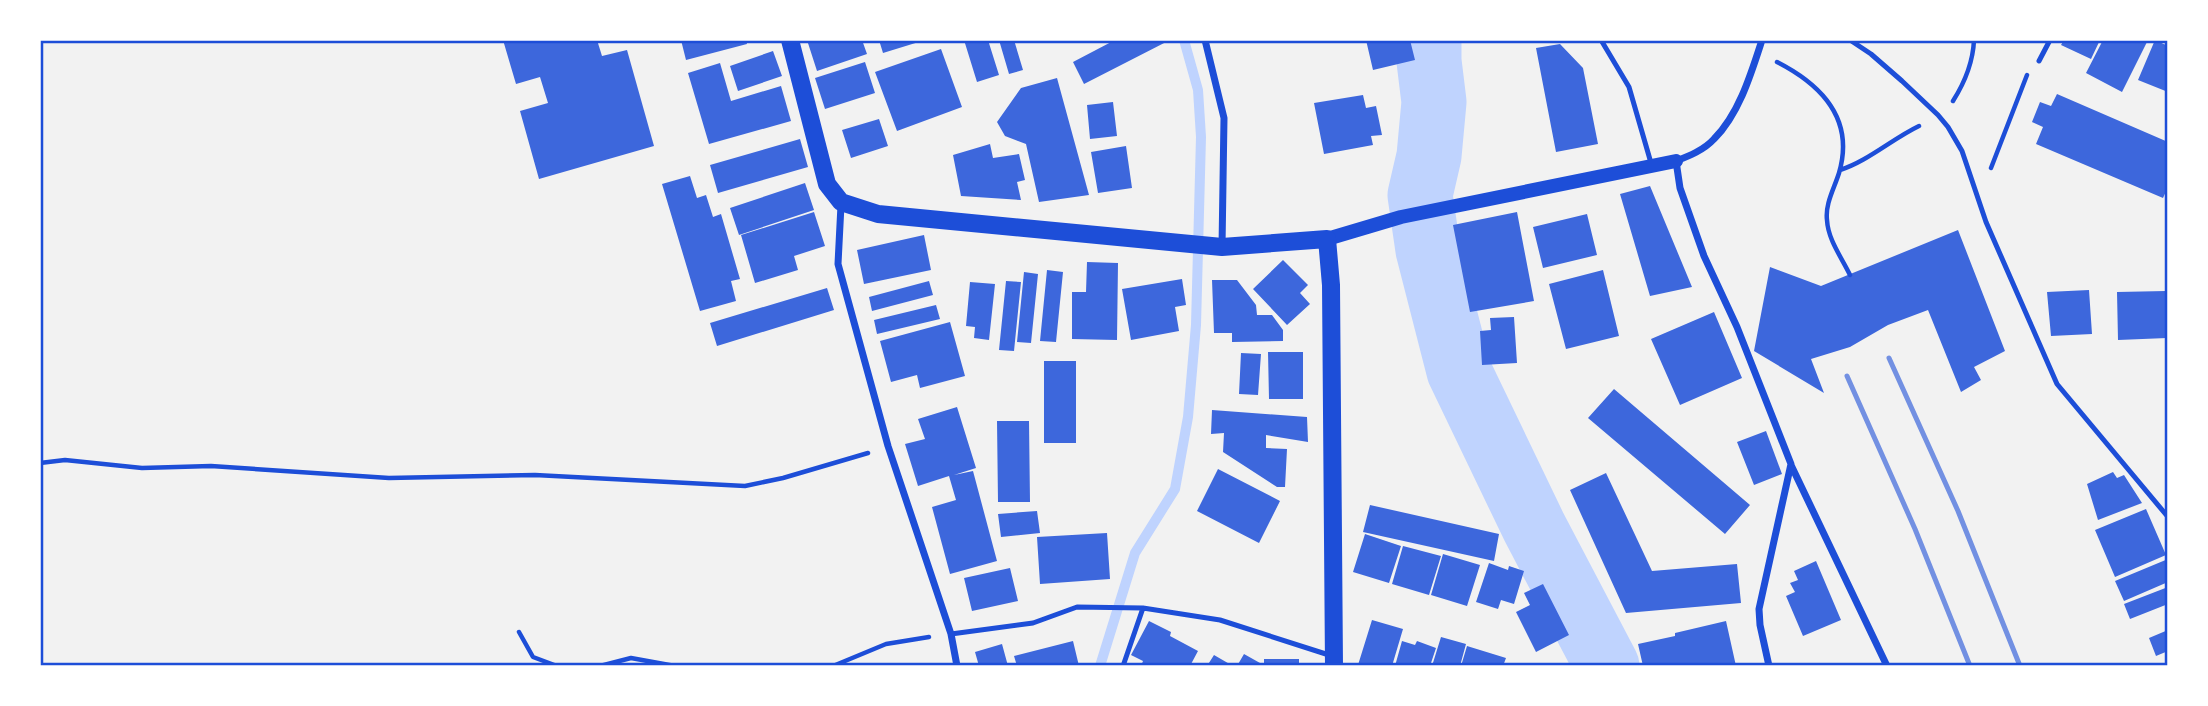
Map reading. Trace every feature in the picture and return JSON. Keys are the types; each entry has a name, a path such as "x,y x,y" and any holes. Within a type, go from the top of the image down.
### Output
{"main road":[{"path":"790,40 827,184 841,202 878,214 1216,247 1327,239 1401,217 1676,162"},
{"path":"1327,239 1331,285 1335,663"}],"street":[{"path":"1205,40 1224,118 1216,247"},
{"path":"1762,40 1728,123 1712,141 1676,162 1679,188 1704,256 1737,327 1791,464 1887,666"},
{"path":"841,202 838,264 888,446 951,634 957,666"},
{"path":"1769,666 1759,609 1791,464"}],"lane":[{"path":"1601,40 1629,87 1652,166"},
{"path":"1850,40 1871,54 1938,115 1962,151 1977,197 2057,384 2168,517"},
{"path":"2039,61 2050,40"},
{"path":"951,634 1033,623 1077,607 1143,608 1220,620 1335,663"},
{"path":"1123,666 1143,608"}],"path":[{"path":"1950,105 1962,87 1973,57 1973,40"},
{"path":"1771,59 1808,80 1831,103 1838,119 1842,137 1840,170 1828,204 1826,220 1831,239 1850,275"},
{"path":"1977,197 1989,174 2027,74 2039,61"},
{"path":"1840,170 1856,165 1895,138 1920,125"},
{"path":"40,463 65,460 142,468 262,468 389,478 535,475 745,486 783,478 888,446"},
{"path":"519,632 533,657 557,666"},
{"path":"833,666 886,644 951,634"},
{"path":"600,666 631,658 675,666"}],"building":[{"path":"503,40 597,40 602,56 627,50 654,146 539,179 520,111 548,103 540,77 516,84"},
{"path":"681,40 746,40 747,44 686,60"},
{"path":"807,40 862,40 867,54 817,71"},
{"path":"879,40 922,40 922,41 883,53"},
{"path":"964,40 988,40 999,75 977,82"},
{"path":"999,40 1014,40 1023,70 1009,74"},
{"path":"1115,40 1170,40 1084,84 1073,62"},
{"path":"1366,40 1410,40 1415,60 1373,70"},
{"path":"2064,40 2100,40 2091,59 2061,45"},
{"path":"2103,40 2148,40 2122,92 2086,73"},
{"path":"2155,40 2168,46 2168,92 2138,80"},
{"path":"1560,44 1583,68 1598,144 1556,152 1536,48"},
{"path":"941,49 962,107 897,131 875,72"},
{"path":"773,51 782,76 738,91 730,66"},
{"path":"865,62 875,93 825,109 815,78"},
{"path":"720,63 731,101 781,86 791,121 709,144 688,73"},
{"path":"1057,78 1089,195 1039,202 1026,144 1005,136 997,122 1021,88"},
{"path":"2057,94 2168,142 2168,187 2163,198 2036,144 2043,127 2032,122 2040,102 2051,106"},
{"path":"1363,95 1366,108 1376,106 1382,135 1371,136 1373,145 1324,154 1314,103"},
{"path":"1113,102 1117,136 1090,139 1087,105"},
{"path":"879,119 888,146 851,158 842,130"},
{"path":"800,139 808,167 718,193 710,165"},
{"path":"990,144 993,158 1019,154 1025,180 1017,182 1021,200 961,196 953,155"},
{"path":"1126,146 1132,188 1098,193 1091,152"},
{"path":"690,176 697,198 706,195 713,217 721,214 740,279 731,281 736,301 700,311 662,184"},
{"path":"805,183 814,210 739,235 730,208"},
{"path":"1650,186 1692,287 1650,296 1620,194"},
{"path":"814,212 825,246 794,256 798,270 755,283 741,235"},
{"path":"1517,212 1534,301 1470,312 1453,225"},
{"path":"1587,214 1597,255 1543,268 1533,227"},
{"path":"1958,230 2005,351 1974,367 1981,380 1961,392 1928,310 1888,325 1850,347 1811,359 1824,393 1754,351 1770,267 1821,286"},
{"path":"924,235 931,270 864,284 857,250"},
{"path":"1283,260 1308,285 1300,293 1310,304 1287,325 1253,289"},
{"path":"1087,262 1118,263 1117,340 1072,339 1072,292 1086,292"},
{"path":"1047,270 1063,272 1056,342 1040,341"},
{"path":"1603,270 1619,336 1566,349 1549,284"},
{"path":"1024,272 1038,274 1031,343 1017,342"},
{"path":"1182,279 1186,305 1175,307 1179,331 1131,340 1122,289"},
{"path":"1212,280 1237,280 1256,305 1257,315 1272,315 1283,330 1283,341 1232,342 1232,333 1214,333"},
{"path":"929,281 933,295 872,311 869,297"},
{"path":"1006,281 1021,282 1014,351 999,350"},
{"path":"970,282 995,284 989,340 974,338 975,327 966,326"},
{"path":"827,288 834,310 717,346 710,323"},
{"path":"2089,290 2092,334 2051,336 2047,292"},
{"path":"2166,291 2167,338 2118,340 2117,292"},
{"path":"936,305 940,319 877,334 874,320"},
{"path":"1714,312 1742,378 1680,405 1651,339"},
{"path":"1514,317 1517,363 1482,365 1480,331 1491,330 1490,318"},
{"path":"950,322 965,376 920,388 917,375 891,382 880,341"},
{"path":"1268,352 1303,352 1303,399 1269,399"},
{"path":"1241,353 1261,354 1258,395 1239,394"},
{"path":"1044,361 1076,361 1076,443 1044,443"},
{"path":"1614,389 1750,505 1725,534 1588,418"},
{"path":"957,407 976,468 954,475 973,471 997,561 950,574 932,507 956,500 949,476 918,486 905,444 925,439 918,419"},
{"path":"1212,410 1307,417 1308,442 1266,435 1266,448 1287,449 1285,487 1277,487 1223,452 1224,433 1211,434"},
{"path":"997,421 1029,421 1030,502 998,502"},
{"path":"1766,431 1782,474 1754,485 1737,442"},
{"path":"1218,469 1280,501 1259,543 1197,511"},
{"path":"2113,472 2117,478 2124,475 2142,503 2098,520 2087,484"},
{"path":"1606,473 1652,571 1737,564 1741,603 1626,613 1570,490"},
{"path":"1370,505 1499,534 1494,561 1363,532"},
{"path":"2146,509 2166,555 2115,577 2095,530"},
{"path":"1037,511 1040,533 1001,537 998,514"},
{"path":"1107,533 1110,579 1040,584 1037,537"},
{"path":"1365,534 1401,546 1389,583 1353,572"},
{"path":"1403,546 1441,556 1429,595 1392,584"},
{"path":"1443,554 1480,565 1467,606 1431,595"},
{"path":"2168,559 2168,582 2124,601 2115,581"},
{"path":"1816,561 1841,620 1803,636 1786,596 1795,592 1790,583 1798,580 1794,571"},
{"path":"1489,563 1508,570 1509,566 1524,571 1514,604 1501,600 1498,609 1476,602"},
{"path":"1010,568 1018,601 972,611 964,578"},
{"path":"1543,584 1569,635 1536,652 1516,612 1530,605 1524,593"},
{"path":"2168,587 2168,604 2130,619 2124,604"},
{"path":"1372,620 1403,629 1392,666 1358,665"},
{"path":"1149,621 1171,632 1170,636 1198,651 1190,666 1141,666 1143,661 1131,655"},
{"path":"1726,621 1736,666 1643,666 1638,644"},
{"path":"2168,630 2168,651 2156,656 2149,638"},
{"path":"1441,637 1466,644 1460,666 1432,666"},
{"path":"1073,641 1079,666 1017,666 1014,656"},
{"path":"1402,641 1415,645 1417,641 1436,648 1430,666 1395,666"},
{"path":"1002,644 1008,666 979,666 975,652"},
{"path":"1467,646 1506,658 1503,666 1461,666"},
{"path":"1244,654 1260,663 1259,666 1237,666"},
{"path":"1214,655 1233,666 1207,666"},
{"path":"1264,659 1299,659 1299,666 1264,666"}],"waterway":[{"path":"1100,666 1135,553 1175,489 1188,417 1196,325 1201,137 1198,90 1184,40"},
{"path":"1429,40 1434,102 1429,156 1420,195 1428,250 1459,371 1534,527 1607,666"}],"railway":[{"path":"1889,358 1958,511 2020,666"},
{"path":"1847,376 1915,529 1970,666"}]}
